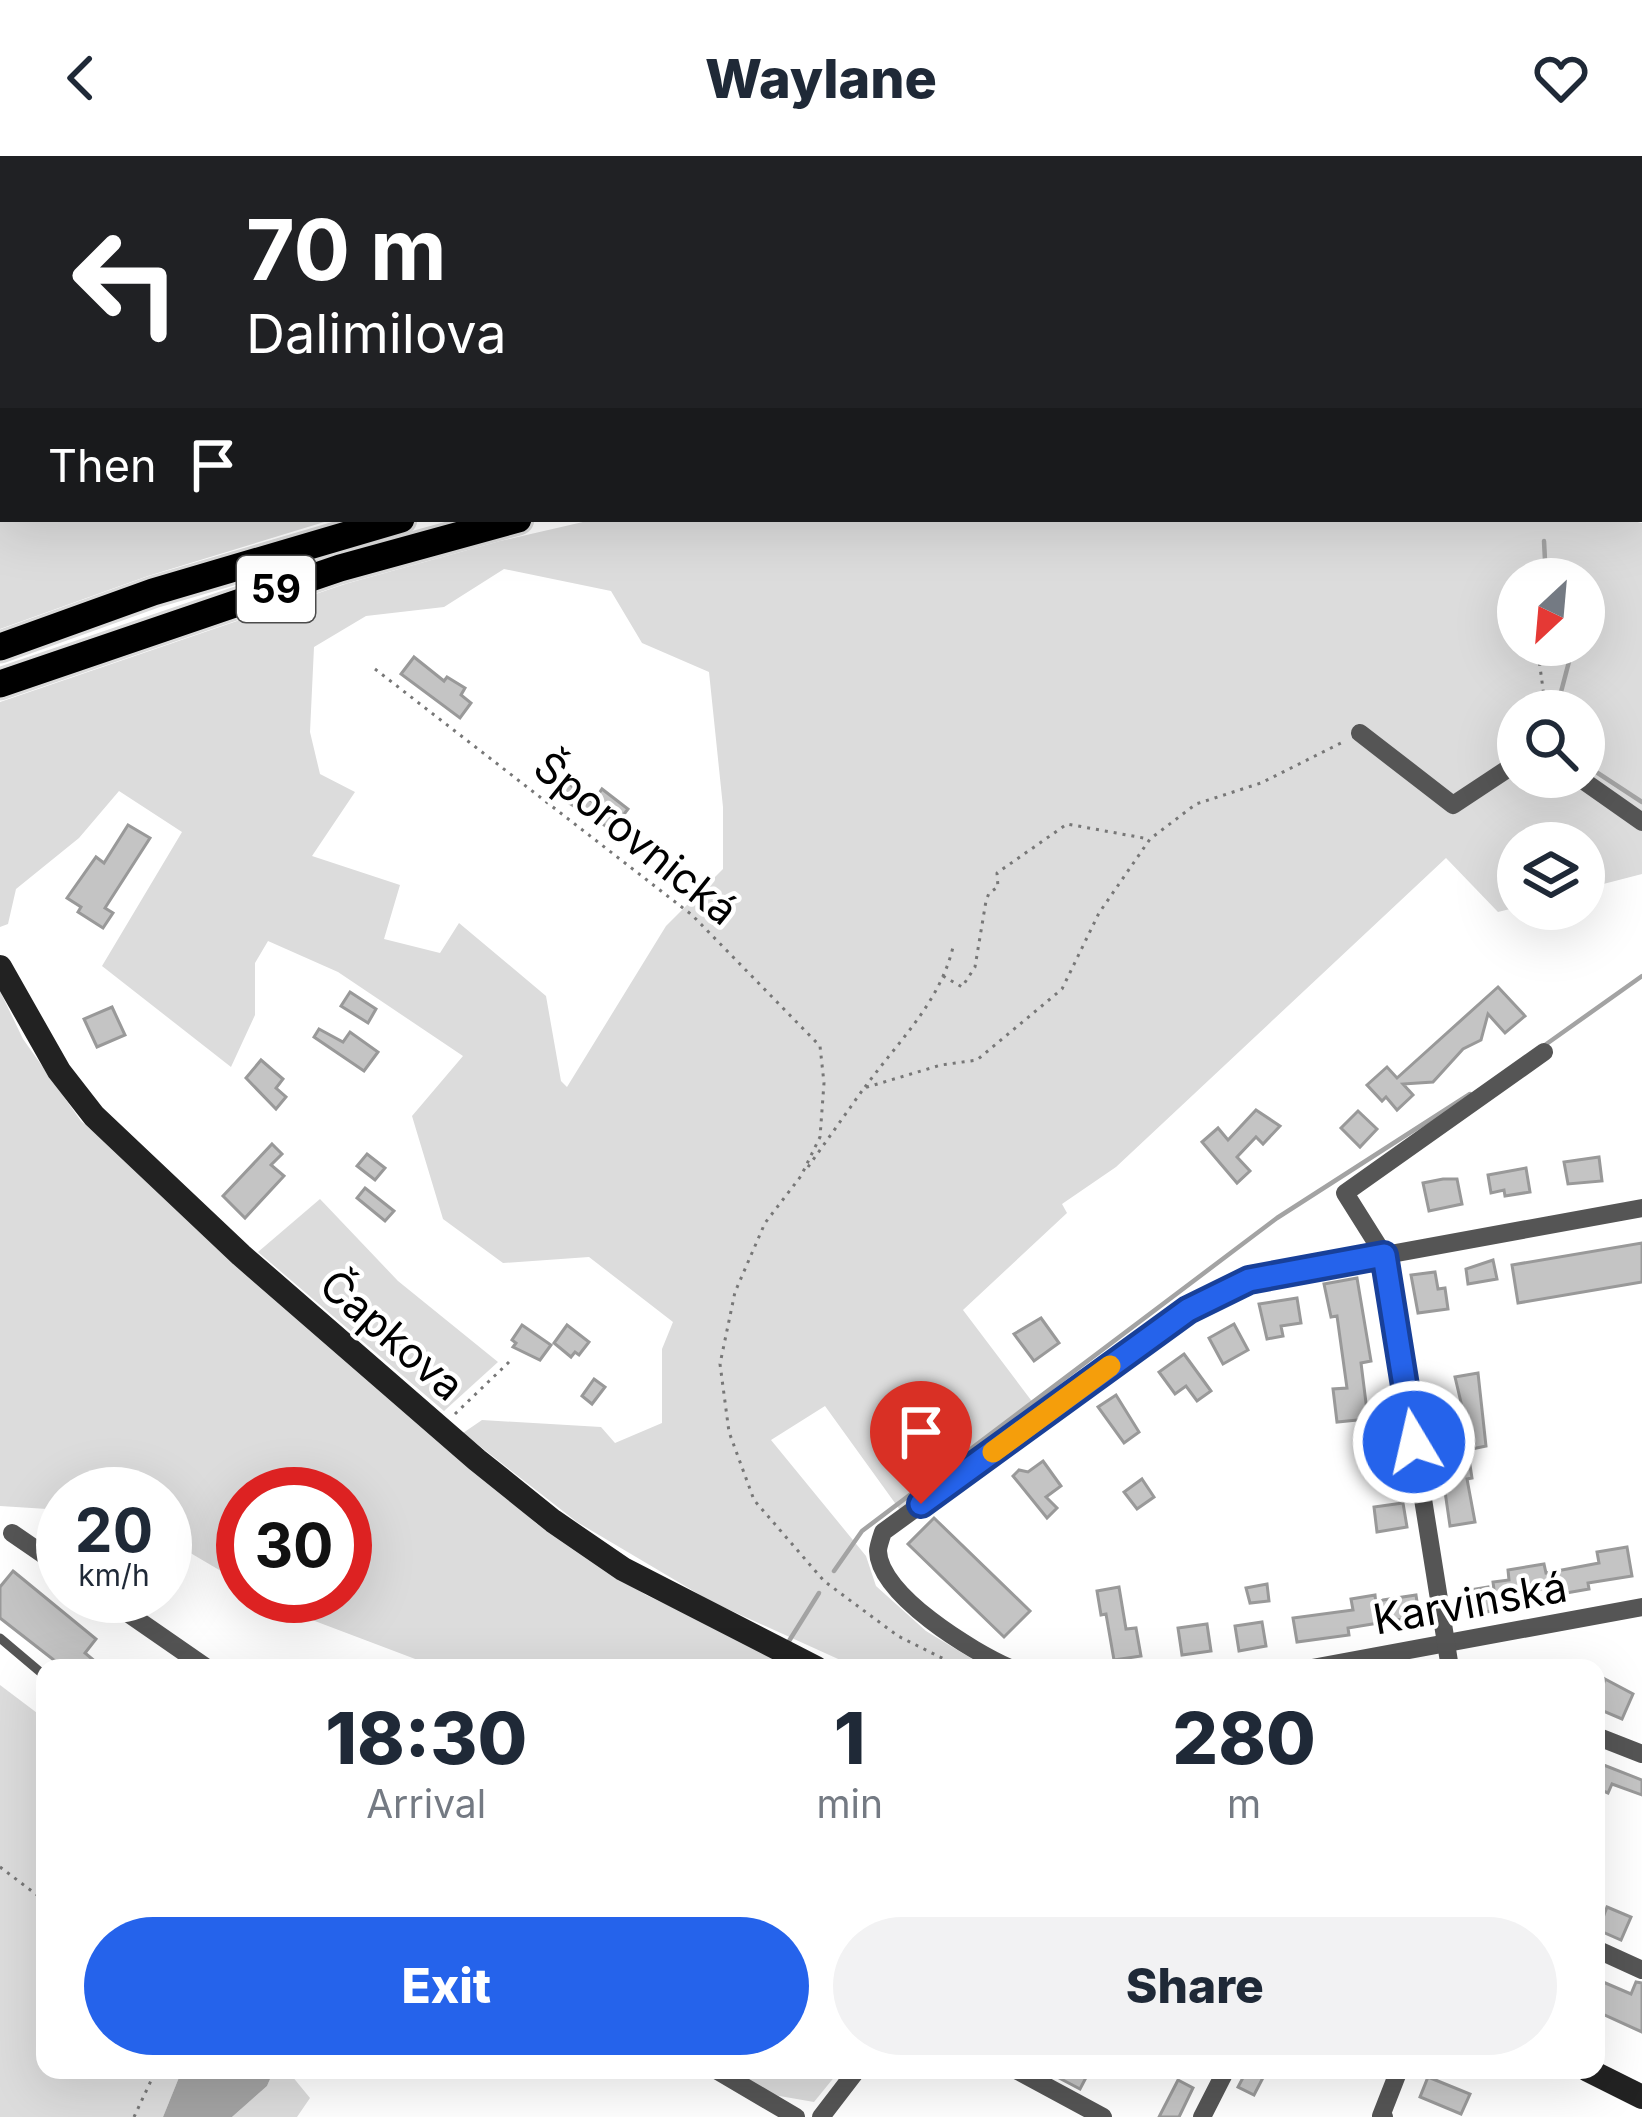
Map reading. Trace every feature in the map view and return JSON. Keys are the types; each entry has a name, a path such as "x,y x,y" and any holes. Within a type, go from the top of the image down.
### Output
{"main road":[{"name":"59","path":"0,646 153,592 391,522"},
{"name":"59","path":"0,684 340,568 507,522"}],"street":[{"path":"1360,733 1453,805 1497,776"},
{"path":"1605,796 1642,822"},
{"name":"Čapkova","path":"0,968 59,1070 94,1116 241,1255 440,1428 514,1492 591,1549 798,1659"},
{"path":"1449,1659 1384,1255 1345,1193 1544,1052"},
{"path":"994,1659 925,1619 884,1570 877,1550 883,1532 1188,1310 1249,1280 1642,1208"},
{"path":"6,1541 36,1555"},
{"name":"Karvinská","path":"1363,1659 1642,1607"},
{"path":"142,1623 194,1659"},
{"path":"1605,1740 1642,1754"},
{"path":"1605,1953 1642,1970"},
{"path":"1605,2078 1642,2097"},
{"path":"731,2079 796,2117"},
{"path":"821,2117 849,2079"},
{"path":"1034,2079 1103,2117"},
{"path":"1202,2117 1221,2079"},
{"path":"1383,2116 1396,2079"}],"lane":[{"path":"0,1637 36,1668"}],"path":[{"name":"Šporovnická","path":"374,669 692,915 820,1046 824,1083 820,1137 801,1176 765,1223 735,1292 719,1364 730,1432 754,1500 824,1580 898,1636 944,1659"},
{"path":"863,1088 941,1064 976,1060 1062,988 1099,913 1150,839 1196,804 1261,783 1360,733"},
{"path":"943,976 962,987 975,967 986,901 998,887 997,873 1054,830 1067,824 1150,839"},
{"path":"801,1176 912,1029 943,976 953,947"},
{"path":"440,1428 509,1362"},
{"path":"0,1867 36,1894"},
{"path":"134,2117 153,2079"}],"shaded area":[{"path":"0,522 324,522 148,576 0,629"},
{"path":"583,522 1642,523 1642,874 1605,884 1605,822 1497,822 1497,911 1446,858 1116,1167 1062,1204 1067,1213 963,1310 1037,1408 900,1510 825,1406 771,1440 866,1556 876,1586 926,1631 972,1659 838,1659 712,1602 577,1522 463,1433 482,1420 601,1427 615,1443 662,1423 662,1349 673,1322 589,1257 503,1263 443,1219 412,1116 463,1056 338,972 268,941 255,963 255,1015 231,1067 102,966 182,832 119,791 79,838 16,889 8,924 0,927 0,702 345,584","holes":["504,569 611,591 642,643 709,672 723,807 723,869 666,926 567,1087 561,1081 546,996 459,923 440,953 384,939 400,885 312,856 355,792 320,774 310,732 314,647 366,616 444,607"]},
{"path":"0,991 23,1039 81,1121 537,1524 646,1595 782,1659 415,1659 320,1623 372,1623 372,1467 216,1467 216,1568 192,1554 192,1467 36,1467 36,1508 0,1506"},
{"path":"320,1199 398,1281 498,1362 444,1411 258,1252"},
{"path":"0,1685 36,1712 36,2079 178,2079 163,2117 0,2117"},
{"path":"178,2079 270,2079 232,2117 163,2117"},
{"path":"270,2079 294,2079 310,2098 297,2117 232,2117"},
{"path":"744,2079 833,2079 814,2102 768,2094"}],"building":[{"path":"414,657 444,681 447,677 465,688 461,695 471,703 460,718 401,674"},
{"path":"568,783 593,802 602,789 628,809 612,830 558,796"},
{"path":"128,825 150,838 105,908 113,913 103,928 78,912 81,907 67,898 96,857 104,863"},
{"path":"1498,987 1525,1016 1505,1033 1488,1014 1481,1040 1463,1049 1433,1082 1403,1084 1413,1095 1397,1110 1367,1085 1387,1067 1397,1078"},
{"path":"350,992 376,1009 368,1023 341,1006"},
{"path":"112,1007 125,1035 97,1047 84,1019"},
{"path":"319,1029 343,1042 350,1032 378,1052 364,1071 314,1037"},
{"path":"261,1060 283,1079 276,1088 286,1097 276,1109 246,1078"},
{"path":"1256,1110 1280,1126 1263,1144 1256,1137 1237,1157 1250,1171 1237,1183 1202,1142 1218,1128 1228,1140"},
{"path":"1358,1111 1377,1129 1360,1147 1341,1128"},
{"path":"272,1144 282,1154 271,1165 284,1176 245,1218 223,1196"},
{"path":"367,1154 385,1168 375,1180 357,1166"},
{"path":"1599,1157 1602,1181 1568,1184 1564,1162"},
{"path":"1526,1168 1530,1192 1491,1193 1488,1175"},
{"path":"1457,1179 1462,1204 1429,1211 1423,1183"},
{"path":"365,1188 394,1211 385,1221 357,1198"},
{"path":"1642,1243 1642,1282 1518,1303 1512,1265"},
{"path":"1493,1260 1497,1279 1468,1284 1466,1269"},
{"path":"1435,1272 1438,1289 1445,1288 1448,1309 1418,1313 1411,1275"},
{"path":"1357,1278 1371,1361 1361,1363 1368,1419 1337,1422 1333,1389 1347,1388 1337,1316 1331,1317 1324,1284"},
{"path":"1297,1298 1301,1323 1281,1326 1283,1336 1267,1339 1259,1304"},
{"path":"1041,1318 1059,1343 1034,1361 1014,1334"},
{"path":"1234,1324 1248,1350 1223,1364 1209,1338"},
{"path":"522,1325 551,1345 540,1360 513,1347"},
{"path":"567,1325 589,1342 579,1355 575,1352 571,1357 554,1343"},
{"path":"1184,1354 1211,1391 1197,1401 1186,1386 1175,1394 1159,1372"},
{"path":"1478,1373 1486,1446 1472,1449 1455,1377"},
{"path":"594,1379 605,1387 592,1404 582,1396"},
{"path":"1116,1395 1139,1432 1124,1443 1098,1407"},
{"path":"1468,1452 1472,1478 1467,1479 1475,1522 1450,1526 1440,1457"},
{"path":"1043,1461 1061,1486 1046,1497 1057,1508 1047,1518 1013,1476"},
{"path":"1142,1479 1154,1497 1137,1509 1124,1492"},
{"path":"1403,1503 1407,1527 1377,1532 1374,1507"},
{"path":"934,1518 1030,1611 1004,1637 908,1544"},
{"path":"1627,1547 1632,1576 1588,1583 1589,1589 1566,1593 1564,1585 1495,1597 1493,1582 1509,1580 1508,1570 1544,1564 1546,1573 1599,1563 1597,1552"},
{"path":"13,1571 36,1590 36,1623 76,1623 96,1639 85,1653 92,1659 52,1659 0,1618 0,1587"},
{"path":"1267,1584 1269,1601 1250,1603 1246,1588"},
{"path":"1119,1587 1126,1629 1136,1628 1141,1656 1114,1659 1097,1591"},
{"path":"1488,1587 1492,1611 1468,1615 1464,1591"},
{"path":"1375,1595 1376,1605 1416,1595 1420,1622 1404,1624 1403,1619 1348,1628 1349,1635 1297,1642 1293,1618 1353,1610 1351,1599"},
{"path":"1262,1622 1266,1646 1239,1651 1235,1626"},
{"path":"1207,1624 1211,1651 1182,1655 1178,1628"},
{"path":"1605,1679 1633,1694 1622,1719 1605,1712"},
{"path":"1605,1766 1642,1780 1642,1795 1612,1784 1608,1793"},
{"path":"1607,1907 1631,1917 1621,1940 1605,1933"},
{"path":"1636,1982 1642,1983 1642,2032 1605,2015 1605,1983 1631,1994"},
{"path":"1061,2079 1085,2079 1080,2089"},
{"path":"1242,2079 1262,2079 1254,2095 1238,2087"},
{"path":"1427,2079 1470,2094 1461,2114 1420,2097"},
{"path":"1178,2080 1193,2088 1179,2117 1159,2117"}],"waterway":[{"path":"1544,541 1545,558"},
{"path":"1562,690 1568,666"},
{"path":"1605,778 1642,802"},
{"path":"1545,1045 1642,976"},
{"path":"834,1571 862,1531 1277,1218 1470,1094"},
{"path":"789,1641 819,1593"}],"slow traffic":[{"path":"993,1452 1110,1366"}],"route":[{"path":"921,1504 1188,1310 1249,1280 1384,1255 1414,1442"}]}
